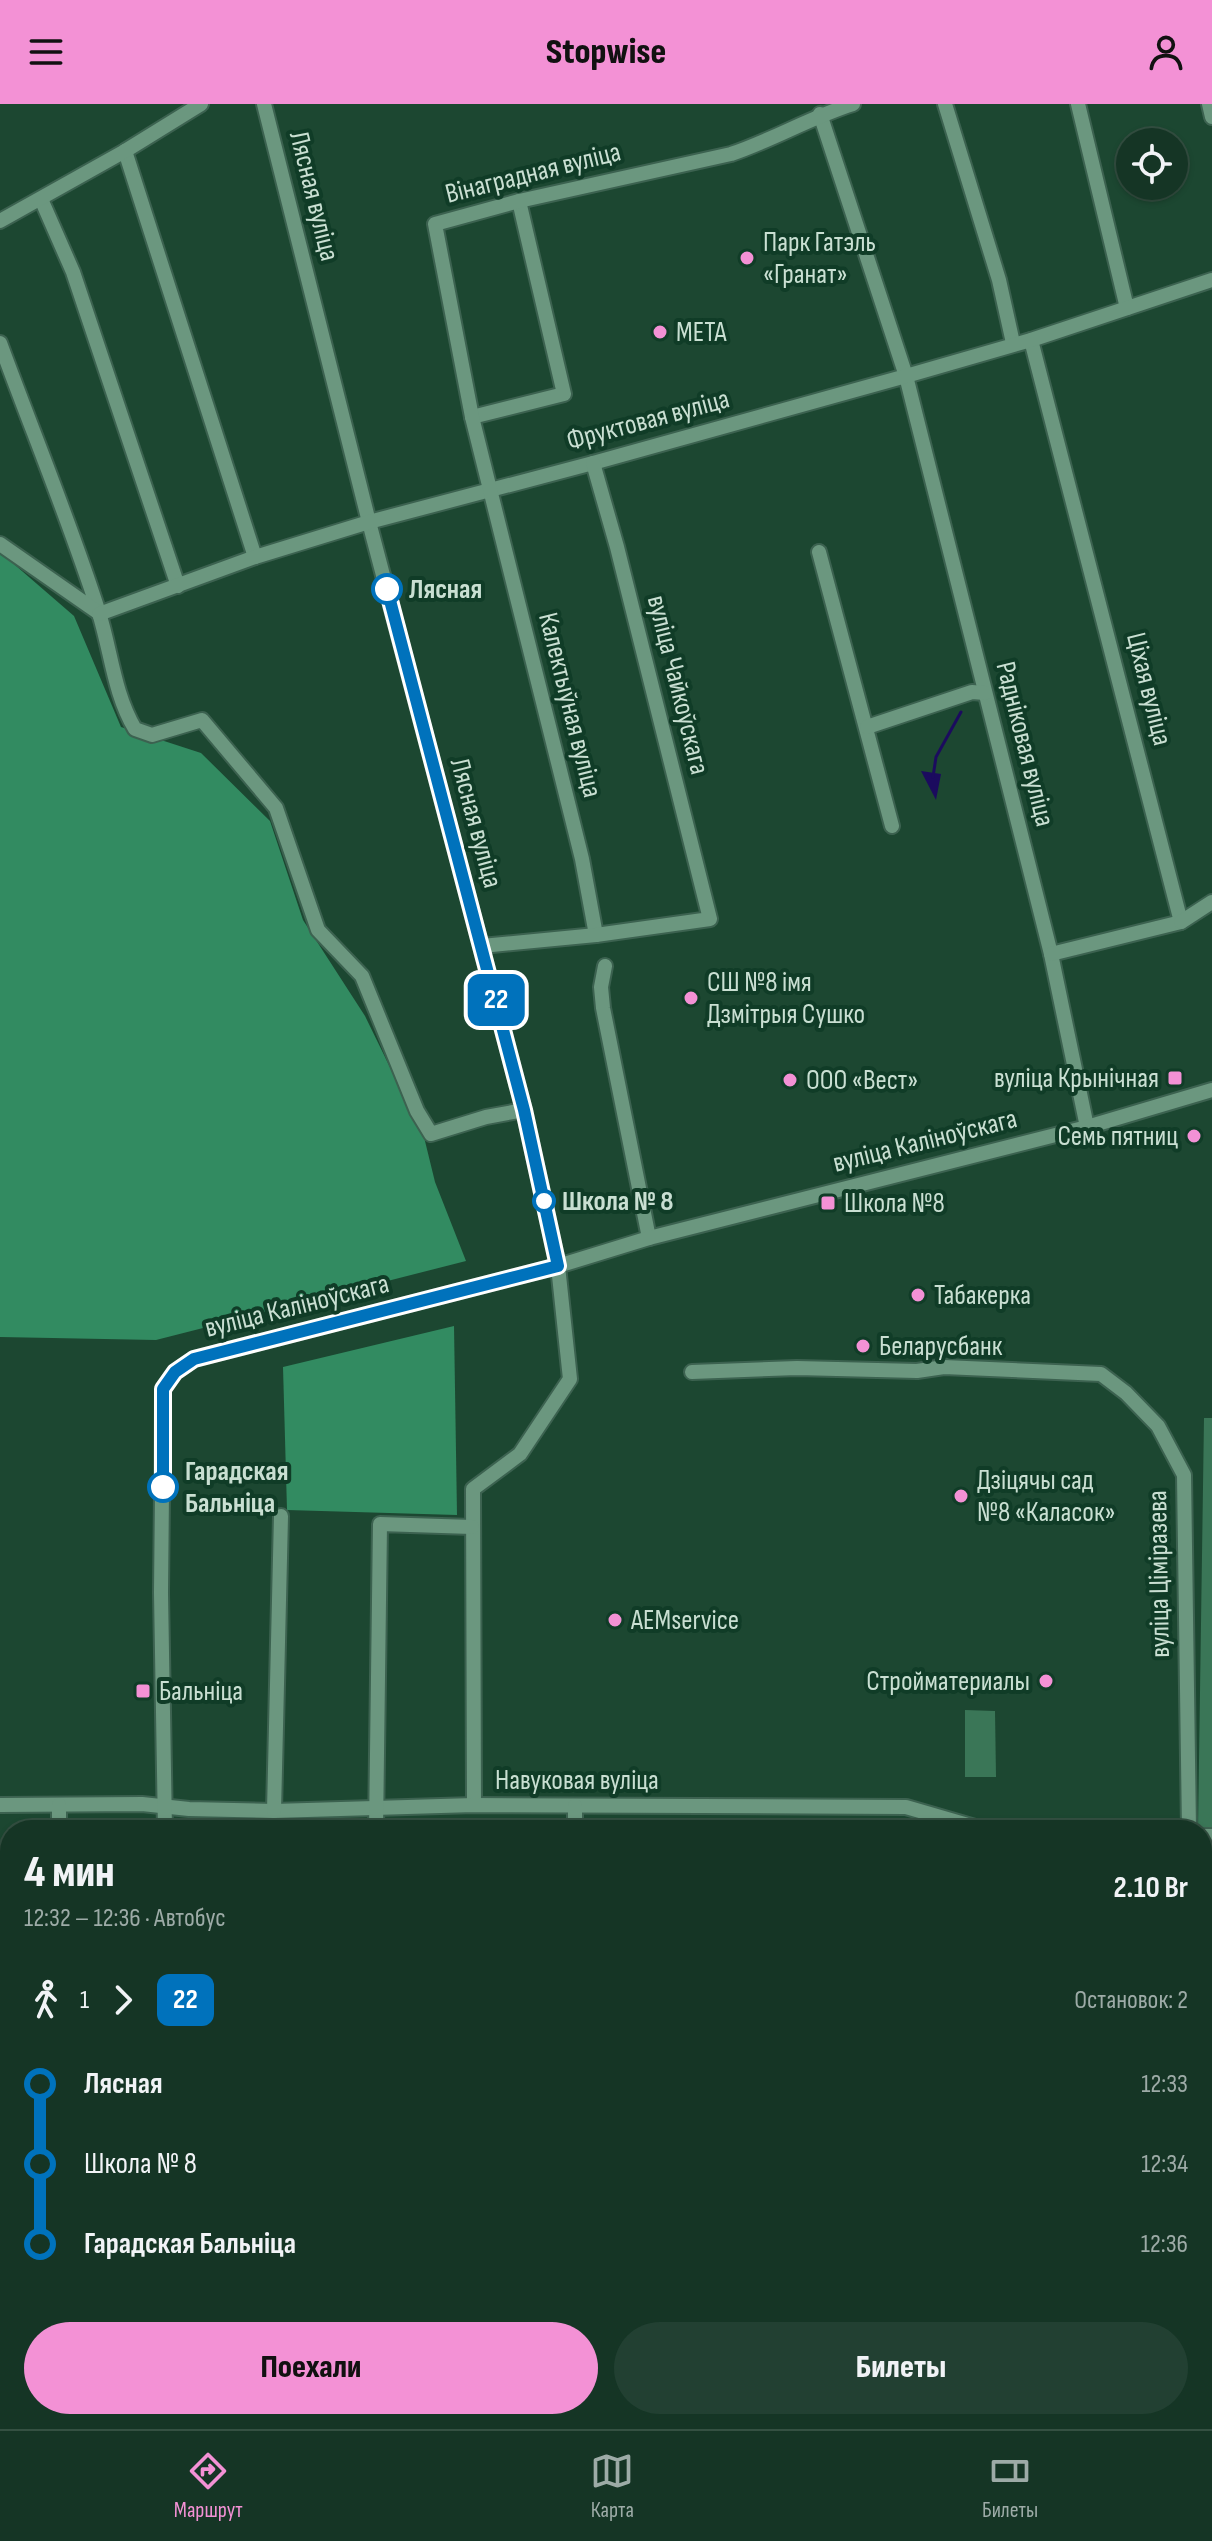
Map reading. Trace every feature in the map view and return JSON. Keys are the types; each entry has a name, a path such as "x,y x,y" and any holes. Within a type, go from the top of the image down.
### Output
{"street":[{"path":"0,221 201,104"},
{"name":"Лясная вуліца","path":"264,104 369,522 524,1110 558,1266 570,1379 520,1454 473,1489 472,1527"},
{"name":"Вінаградная вуліца","path":"488,489 435,224 519,201 731,154 756,146 820,114 853,104"},
{"path":"945,104 999,280 1013,343"},
{"path":"1078,104 1127,308"},
{"path":"1209,104 1212,117"},
{"name":"Радніковая вуліца","path":"820,114 906,376 1051,954 1087,1127"},
{"path":"125,151 255,557"},
{"path":"41,199 73,272 178,586"},
{"path":"472,417 564,394 519,201"},
{"name":"Фруктовая вуліца","path":"99,614 255,557 369,522 906,376 1031,340 1212,280"},
{"name":"Ціхая вуліца","path":"1031,340 1181,922"},
{"path":"0,343 99,614 127,716 135,729 152,735 202,720 276,808 318,930 362,976 417,1111 431,1134 486,1117 524,1110"},
{"name":"вуліца Чайкоўскага","path":"593,463 710,919 596,935"},
{"name":"Калектыўная вуліца","path":"488,489 582,859 596,935"},
{"path":"0,544 99,614"},
{"path":"819,552 892,826"},
{"path":"867,727 972,692 985,693"},
{"path":"1051,954 1181,922 1212,902"},
{"path":"482,946 596,935"},
{"path":"605,966 601,987 603,1008 649,1238"},
{"name":"вуліца Каліноўскага","path":"165,1820 161,1593 163,1389 175,1372 194,1359 558,1266 649,1238 1087,1127 1212,1090"},
{"name":"вуліца Ціміразева","path":"692,1372 797,1368 917,1371 944,1367 1085,1373 1101,1374 1126,1393 1158,1426 1184,1475 1189,1820"},
{"path":"274,1811 281,1516"},
{"path":"376,1820 380,1524 472,1527 474,1805"},
{"name":"Навуковая вуліца","path":"0,1805 165,1806 274,1811 474,1805 906,1807 951,1820"},
{"path":"59,1805 59,1820"},
{"path":"575,1806 575,1820"}],"green space":[{"path":"0,552 74,616 121,727 201,753 270,821 303,920 365,1016 424,1137 435,1182 466,1261 156,1340 0,1337"},
{"path":"454,1326 457,1515 287,1510 283,1367"},
{"path":"1204,1418 1212,1418 1212,1820 1198,1820"},
{"path":"965,1710 995,1711 996,1777 965,1777"}],"shaded area":[{"path":"921,771 941,774 936,800"}],"waterway":[{"path":"933,777 936,757 961,712"}],"bus line":[{"name":"22","path":"163,1487 163,1389 175,1372 194,1359 558,1266 524,1110 387,589"}],"place":[{"name":"Парк Гатэль «Гранат»","path":"747,258"},
{"name":"МЕТА","path":"660,332"},
{"name":"Лясная","path":"387,589"},
{"name":"СШ №8 імя Дзмітрыя Сушко","path":"691,998"},
{"name":"вуліца Крынічная","path":"1175,1078"},
{"name":"ООО «Вест»","path":"790,1080"},
{"name":"Семь пятниц","path":"1194,1136"},
{"name":"Школа № 8","path":"544,1201"},
{"name":"Школа №8","path":"828,1203"},
{"name":"Табакерка","path":"918,1295"},
{"name":"Беларусбанк","path":"863,1346"},
{"name":"Гарадская Бальніца","path":"163,1487"},
{"name":"Дзіцячы сад №8 «Каласок»","path":"961,1496"},
{"name":"AEMservice","path":"615,1620"},
{"name":"Стройматериалы","path":"1046,1681"},
{"name":"Бальніца","path":"143,1691"}]}
